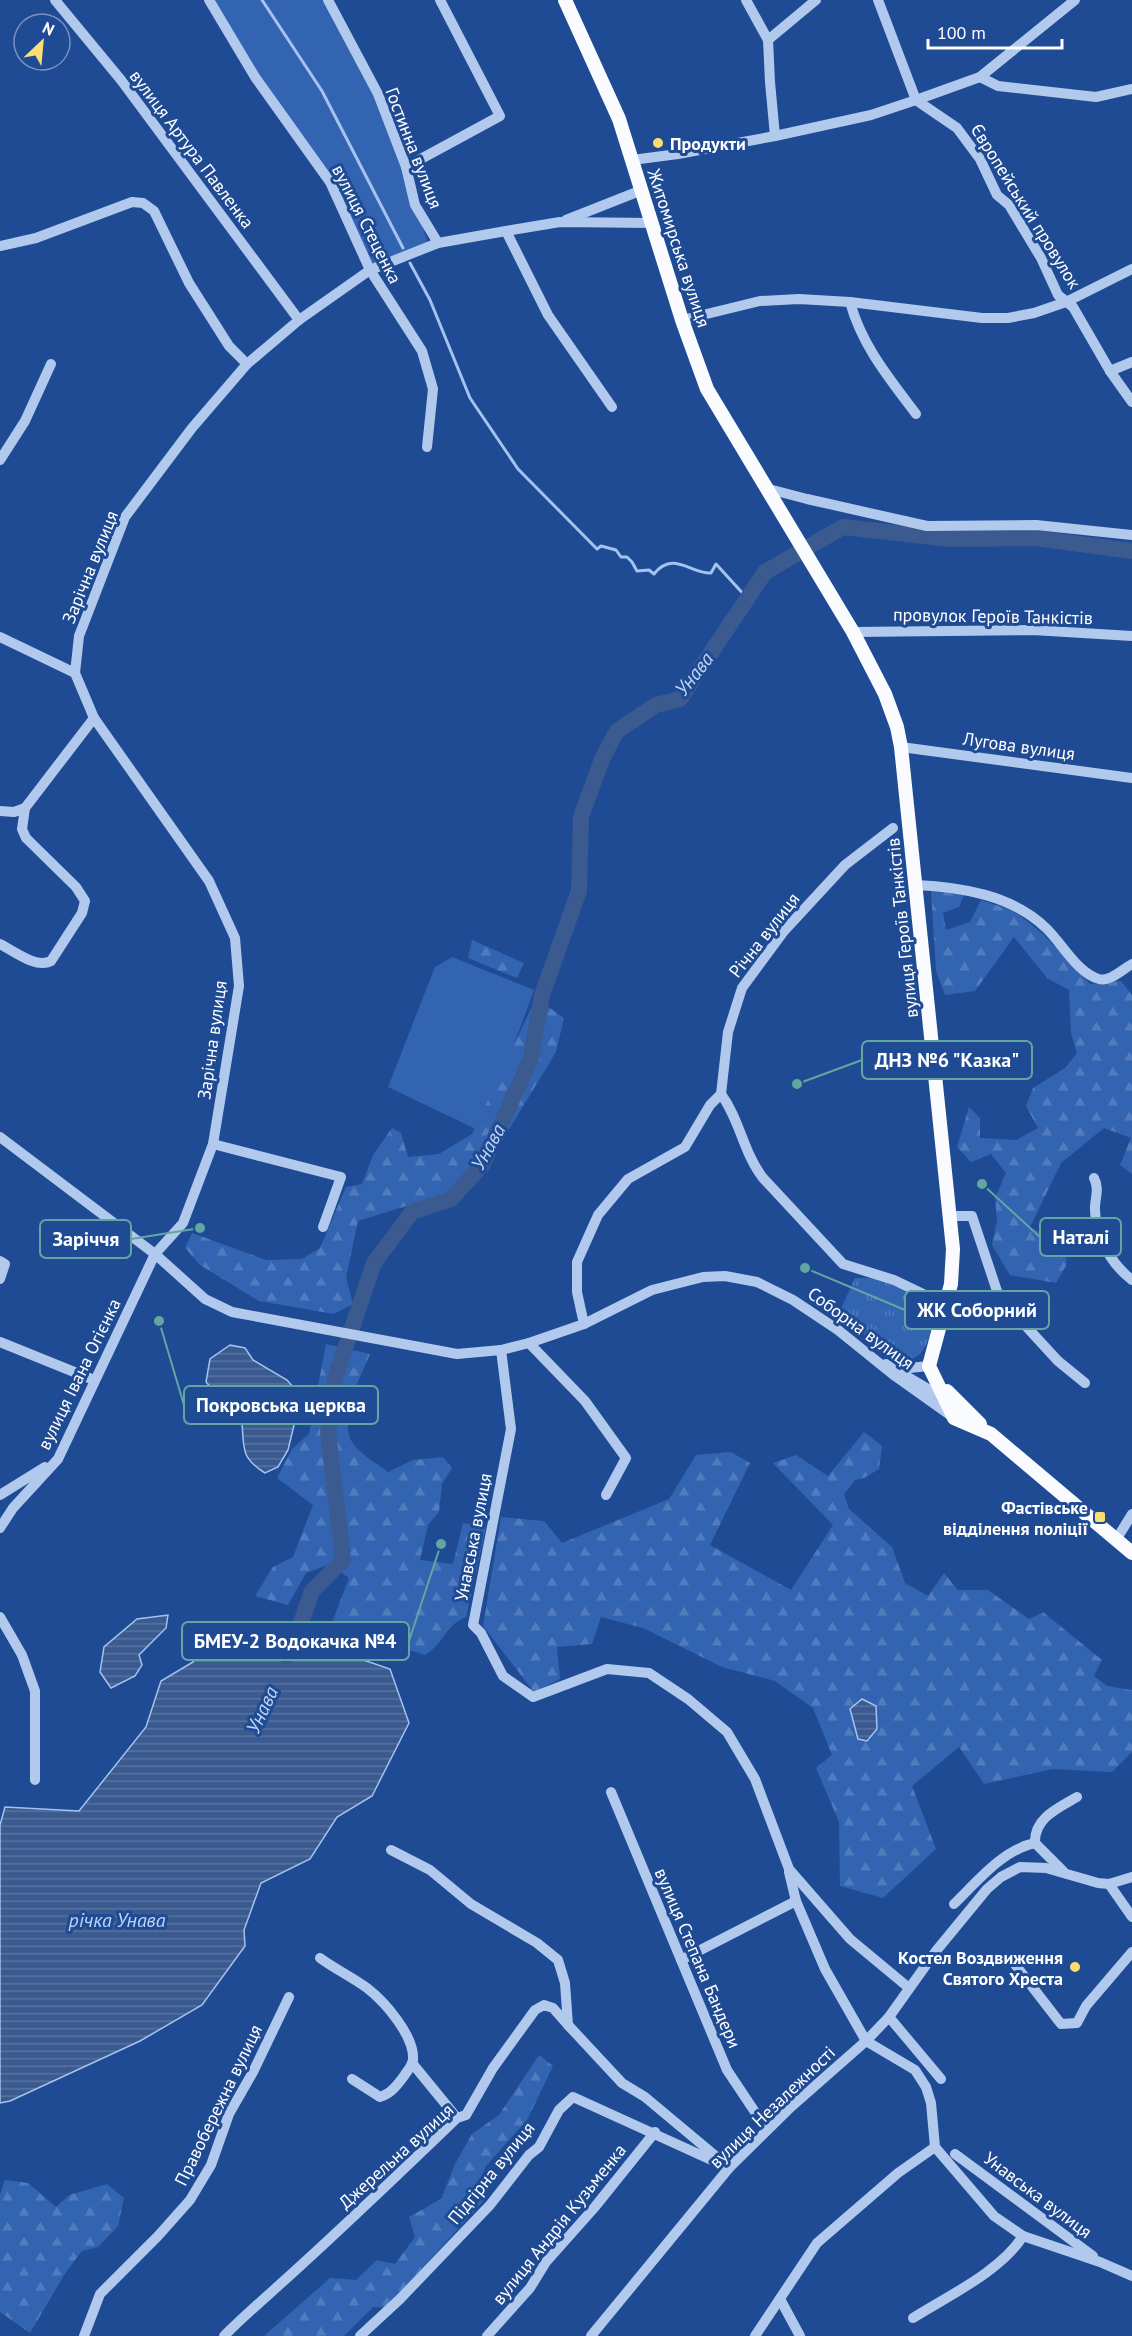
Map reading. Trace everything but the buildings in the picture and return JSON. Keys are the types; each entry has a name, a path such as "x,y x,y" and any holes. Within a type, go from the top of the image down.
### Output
{"main road":[{"name":"Житомирська вулиця","path":"565,0 619,120 682,320 707,389 768,494 827,588"},
{"name":"вулиця Героїв Танкістів","path":"827,588 885,694 897,727 901,747 951,1216 953,1261 951,1284 935,1352 929,1366 945,1395 960,1414"},
{"name":"вулиця Героїв Танкістів","path":"935,1352 945,1395"},
{"name":"Соборна вулиця","path":"960,1414 991,1434 1132,1553"}],"street":[{"name":"вулиця Артура Павленка","path":"55,0 121,80 299,320"},
{"name":"вулиця Стеценка","path":"209,0 255,77 330,182 370,270 422,351 433,389 427,447"},
{"name":"Гостинна вулиця","path":"328,0 378,94 406,167 414,205 438,243"},
{"path":"406,167 500,116 440,0"},
{"path":"746,0 768,40 776,136"},
{"path":"768,40 816,0"},
{"path":"878,0 916,100"},
{"path":"632,160 697,151 871,115 980,77 1076,0"},
{"path":"980,77 998,86 1096,97 1132,89"},
{"name":"Європейський провулок","path":"916,100 957,128 980,159 997,195 1009,205 1041,258 1058,295 1073,307 1110,371 1132,402"},
{"name":"Зарічна вулиця","path":"560,222 642,190"},
{"path":"0,246 36,238 132,202 143,203 154,211 189,283 229,346 247,364"},
{"name":"Зарічна вулиця","path":"155,1254 183,1223 213,1144 239,986 235,938 209,881 94,718 75,673 79,636 125,517 192,428 247,364 299,320 370,270 438,243 560,222 652,223"},
{"path":"506,231 548,315 612,407"},
{"path":"682,320 760,301 799,299 850,302 982,318 1008,318 1034,313 1066,302 1132,269"},
{"path":"850,302 855,320 878,364 916,414"},
{"path":"1110,371 1132,362"},
{"path":"0,460 25,422 51,364"},
{"path":"768,494 807,499 927,526 1036,525 1132,535"},
{"name":"провулок Героїв Танкістів","path":"853,632 1033,630 1132,636"},
{"path":"0,637 75,673"},
{"path":"0,944 39,964 46,964 51,961 82,913 85,901 76,887 26,838 22,829 25,808 94,718"},
{"name":"Лугова вулиця","path":"901,747 1132,778"},
{"path":"0,811 14,812 25,808"},
{"name":"Річна вулиця","path":"721,1094 728,1032 742,988 784,931 845,865 893,828"},
{"path":"916,885 964,890 993,897 1024,911 1047,929 1066,953 1097,979 1108,979 1132,964"},
{"path":"584,1324 578,1292 577,1262 598,1215 628,1179 685,1146 710,1105 721,1094 735,1115 752,1163 763,1178 843,1264 894,1280 946,1305"},
{"path":"0,1137 155,1254"},
{"path":"213,1144 341,1177 323,1227"},
{"path":"1095,1178 1098,1185 1096,1220 1101,1239 1121,1271 1132,1280"},
{"path":"951,1216 972,1216 999,1297 1058,1361 1085,1383"},
{"name":"Соборна вулиця","path":"155,1254 205,1299 232,1312 377,1341 457,1354 501,1350 529,1343 584,1324 652,1290 703,1277 725,1276 758,1282 793,1300 838,1330 874,1359 960,1414"},
{"name":"вулиця Івана Огієнка","path":"0,1528 13,1508 58,1459 155,1254"},
{"path":"0,1262 5,1264 0,1279"},
{"path":"0,1342 94,1380"},
{"path":"529,1343 585,1401 626,1458 606,1496"},
{"name":"Унавська вулиця","path":"501,1350 511,1429 473,1625 481,1633 503,1676 533,1697 607,1669 649,1673 688,1699 727,1732 755,1779 789,1869 796,1901 825,1969 866,2041 915,2070 926,2087 931,2103 935,2147 994,2216 1023,2236 1100,2262 1132,2276"},
{"path":"874,1359 899,1369 945,1395 939,1400 933,1400 874,1359"},
{"path":"899,1369 929,1366"},
{"path":"0,1495 58,1459"},
{"path":"1116,1540 1132,1514"},
{"path":"0,1617 22,1655 35,1691 35,1780"},
{"name":"вулиця Степана Бандери","path":"611,1792 727,2070 767,2130"},
{"path":"954,1904 997,1863 1035,1843 1040,1822 1077,1797"},
{"path":"1035,1843 1068,1875"},
{"path":"391,1850 430,1870 471,1904 537,1943 558,1960 565,1983 568,2025 622,2083 645,2097 729,2168"},
{"name":"вулиця Незалежності","path":"591,2336 729,2168 889,2017 974,1905 1002,1877 1020,1867 1032,1866 1109,1884"},
{"name":"Унавська вулиця","path":"789,1869 850,1939 909,1988"},
{"path":"1132,1877 1109,1884 1132,1917"},
{"path":"681,1960 796,1901"},
{"path":"1010,1958 1061,2024 1077,2023 1086,2006 1132,1952"},
{"path":"320,1958 366,1987 382,2001 405,2033 412,2051 412,2063 401,2080 384,2096 380,2097 352,2079"},
{"name":"Правобережна вулиця","path":"84,2336 100,2294 158,2236 195,2191 211,2165 229,2114 253,2072 288,1997"},
{"name":"Джерельна вулиця","path":"224,2336 258,2301 297,2269 458,2118 471,2110 493,2068 530,2015 539,2007 550,2005 568,2025"},
{"path":"889,2017 940,2079"},
{"path":"412,2063 458,2118"},
{"name":"Підгірна вулиця","path":"360,2336 400,2300 490,2205 529,2155 539,2147 559,2110 573,2097 655,2132 729,2168"},
{"name":"вулиця Андрія Кузьменка","path":"487,2336 530,2288 546,2262 594,2208 655,2132"},
{"path":"755,2336 817,2242 898,2173 935,2147"},
{"name":"Унавська вулиця","path":"955,2154 1100,2262"},
{"path":"913,2318 978,2278 1015,2249 1023,2236"},
{"path":"780,2299 800,2336"}],"green space":[{"path":"209,0 327,0 378,94 429,246 370,270 330,182"},
{"path":"931,890 964,895 959,907 943,913 946,930 970,922 981,900 1014,911 1043,934 1090,984 1121,981 1132,995 1132,1174 1120,1165 1131,1138 1104,1128 1061,1163 1030,1227 1062,1244 1067,1264 1056,1283 1010,1275 992,1245 997,1221 995,1198 1006,1173 991,1154 971,1162 957,1147 969,1107 980,1118 980,1138 1016,1140 1038,1128 1026,1106 1033,1088 1065,1068 1077,1053 1071,1033 1069,990 1047,978 1014,937 975,991 945,995 936,971"},
{"path":"472,940 524,963 517,978 468,958"},
{"path":"452,957 534,990 482,1132 388,1087 435,967"},
{"path":"534,1002 550,1008 564,1018 556,1052 494,1154 445,1194 358,1221 346,1277 353,1304 334,1314 259,1301 200,1265 185,1248 192,1233 266,1260 302,1259 320,1248 346,1187 362,1184 373,1155 392,1128 401,1133 408,1157 439,1154 472,1134"},
{"path":"855,1278 877,1278 937,1304 927,1344 922,1352 907,1360 896,1358 838,1315"},
{"path":"326,1344 370,1354 353,1395 348,1417 350,1438 356,1448 388,1472 413,1460 443,1457 452,1468 442,1484 439,1512 428,1525 420,1560 453,1564 463,1523 486,1527 466,1617 453,1625 436,1646 425,1655 331,1625 349,1578 330,1564 306,1573 288,1605 255,1596 273,1567 293,1557 313,1505 277,1478 292,1449 309,1434"},
{"path":"864,1432 882,1446 879,1469 864,1478 855,1480 844,1494 849,1509 892,1547 905,1583 928,1596 944,1573 958,1590 988,1590 1029,1619 1043,1612 1102,1660 1094,1676 1107,1686 1132,1690 1132,1752 1112,1772 1052,1769 984,1784 959,1747 912,1786 936,1849 883,1898 840,1886 839,1822 816,1768 832,1755 813,1708 775,1681 722,1667 643,1628 601,1617 592,1644 557,1647 560,1679 534,1692 483,1626 501,1517 544,1521 562,1543 669,1499 696,1455 731,1452 750,1463 710,1545 791,1590 833,1525 773,1463 796,1455 828,1476"},
{"path":"539,2055 553,2066 527,2120 486,2166 476,2190 486,2198 386,2308 373,2307 344,2336 264,2336 330,2278 356,2280 377,2260 395,2264 415,2237 409,2217 441,2199 455,2164 472,2134 499,2115"},
{"path":"5,2180 28,2183 56,2207 69,2195 107,2184 124,2198 118,2226 98,2247 82,2251 66,2272 30,2333 0,2312 0,2195"}],"water":[{"path":"230,1345 245,1348 253,1360 287,1380 301,1396 288,1450 278,1467 265,1473 252,1463 245,1452 242,1423 232,1413 235,1403 217,1394 206,1382 210,1359"},
{"path":"168,1615 166,1628 139,1655 142,1665 135,1676 111,1688 100,1672 104,1647 137,1619"},
{"name":"річка Унава","path":"234,1628 296,1637 390,1669 409,1723 372,1796 337,1817 310,1859 261,1883 244,1930 245,1946 202,2005 140,2041 10,2101 0,2103 0,1825 5,1807 79,1811 146,1727 161,1681 193,1662 195,1638"},
{"path":"862,1699 876,1706 877,1729 867,1741 858,1739 850,1709"}],"waterway":[{"path":"262,0 322,91 403,248"},
{"path":"410,263 430,300 470,398 518,469 597,549 601,546 616,550 621,557 627,557 637,571 649,570 654,574 661,567 675,563 711,573 716,564 747,598"},
{"name":"Унава","path":"287,1656 312,1591 343,1560 328,1432 335,1378 374,1263 412,1212 451,1199 483,1164 531,1058 542,995 579,891 581,817 602,759 617,731 656,705 680,699 765,572 843,527 950,539 1035,538 1132,551"}],"place":[{"name":"Продукти","path":"658,143"},
{"name":"ДНЗ №6 \"Казка\"","path":"797,1084"},
{"name":"Наталі","path":"982,1184"},
{"name":"Заріччя","path":"200,1228"},
{"name":"ЖК Соборний","path":"805,1268"},
{"name":"Покровська церква","path":"159,1321"},
{"name":"Фастівське відділення поліції","path":"1100,1517"},
{"name":"БМЕУ-2 Водокачка №4","path":"441,1544"},
{"name":"Костел Воздвиження Святого Хреста","path":"1075,1967"}]}
